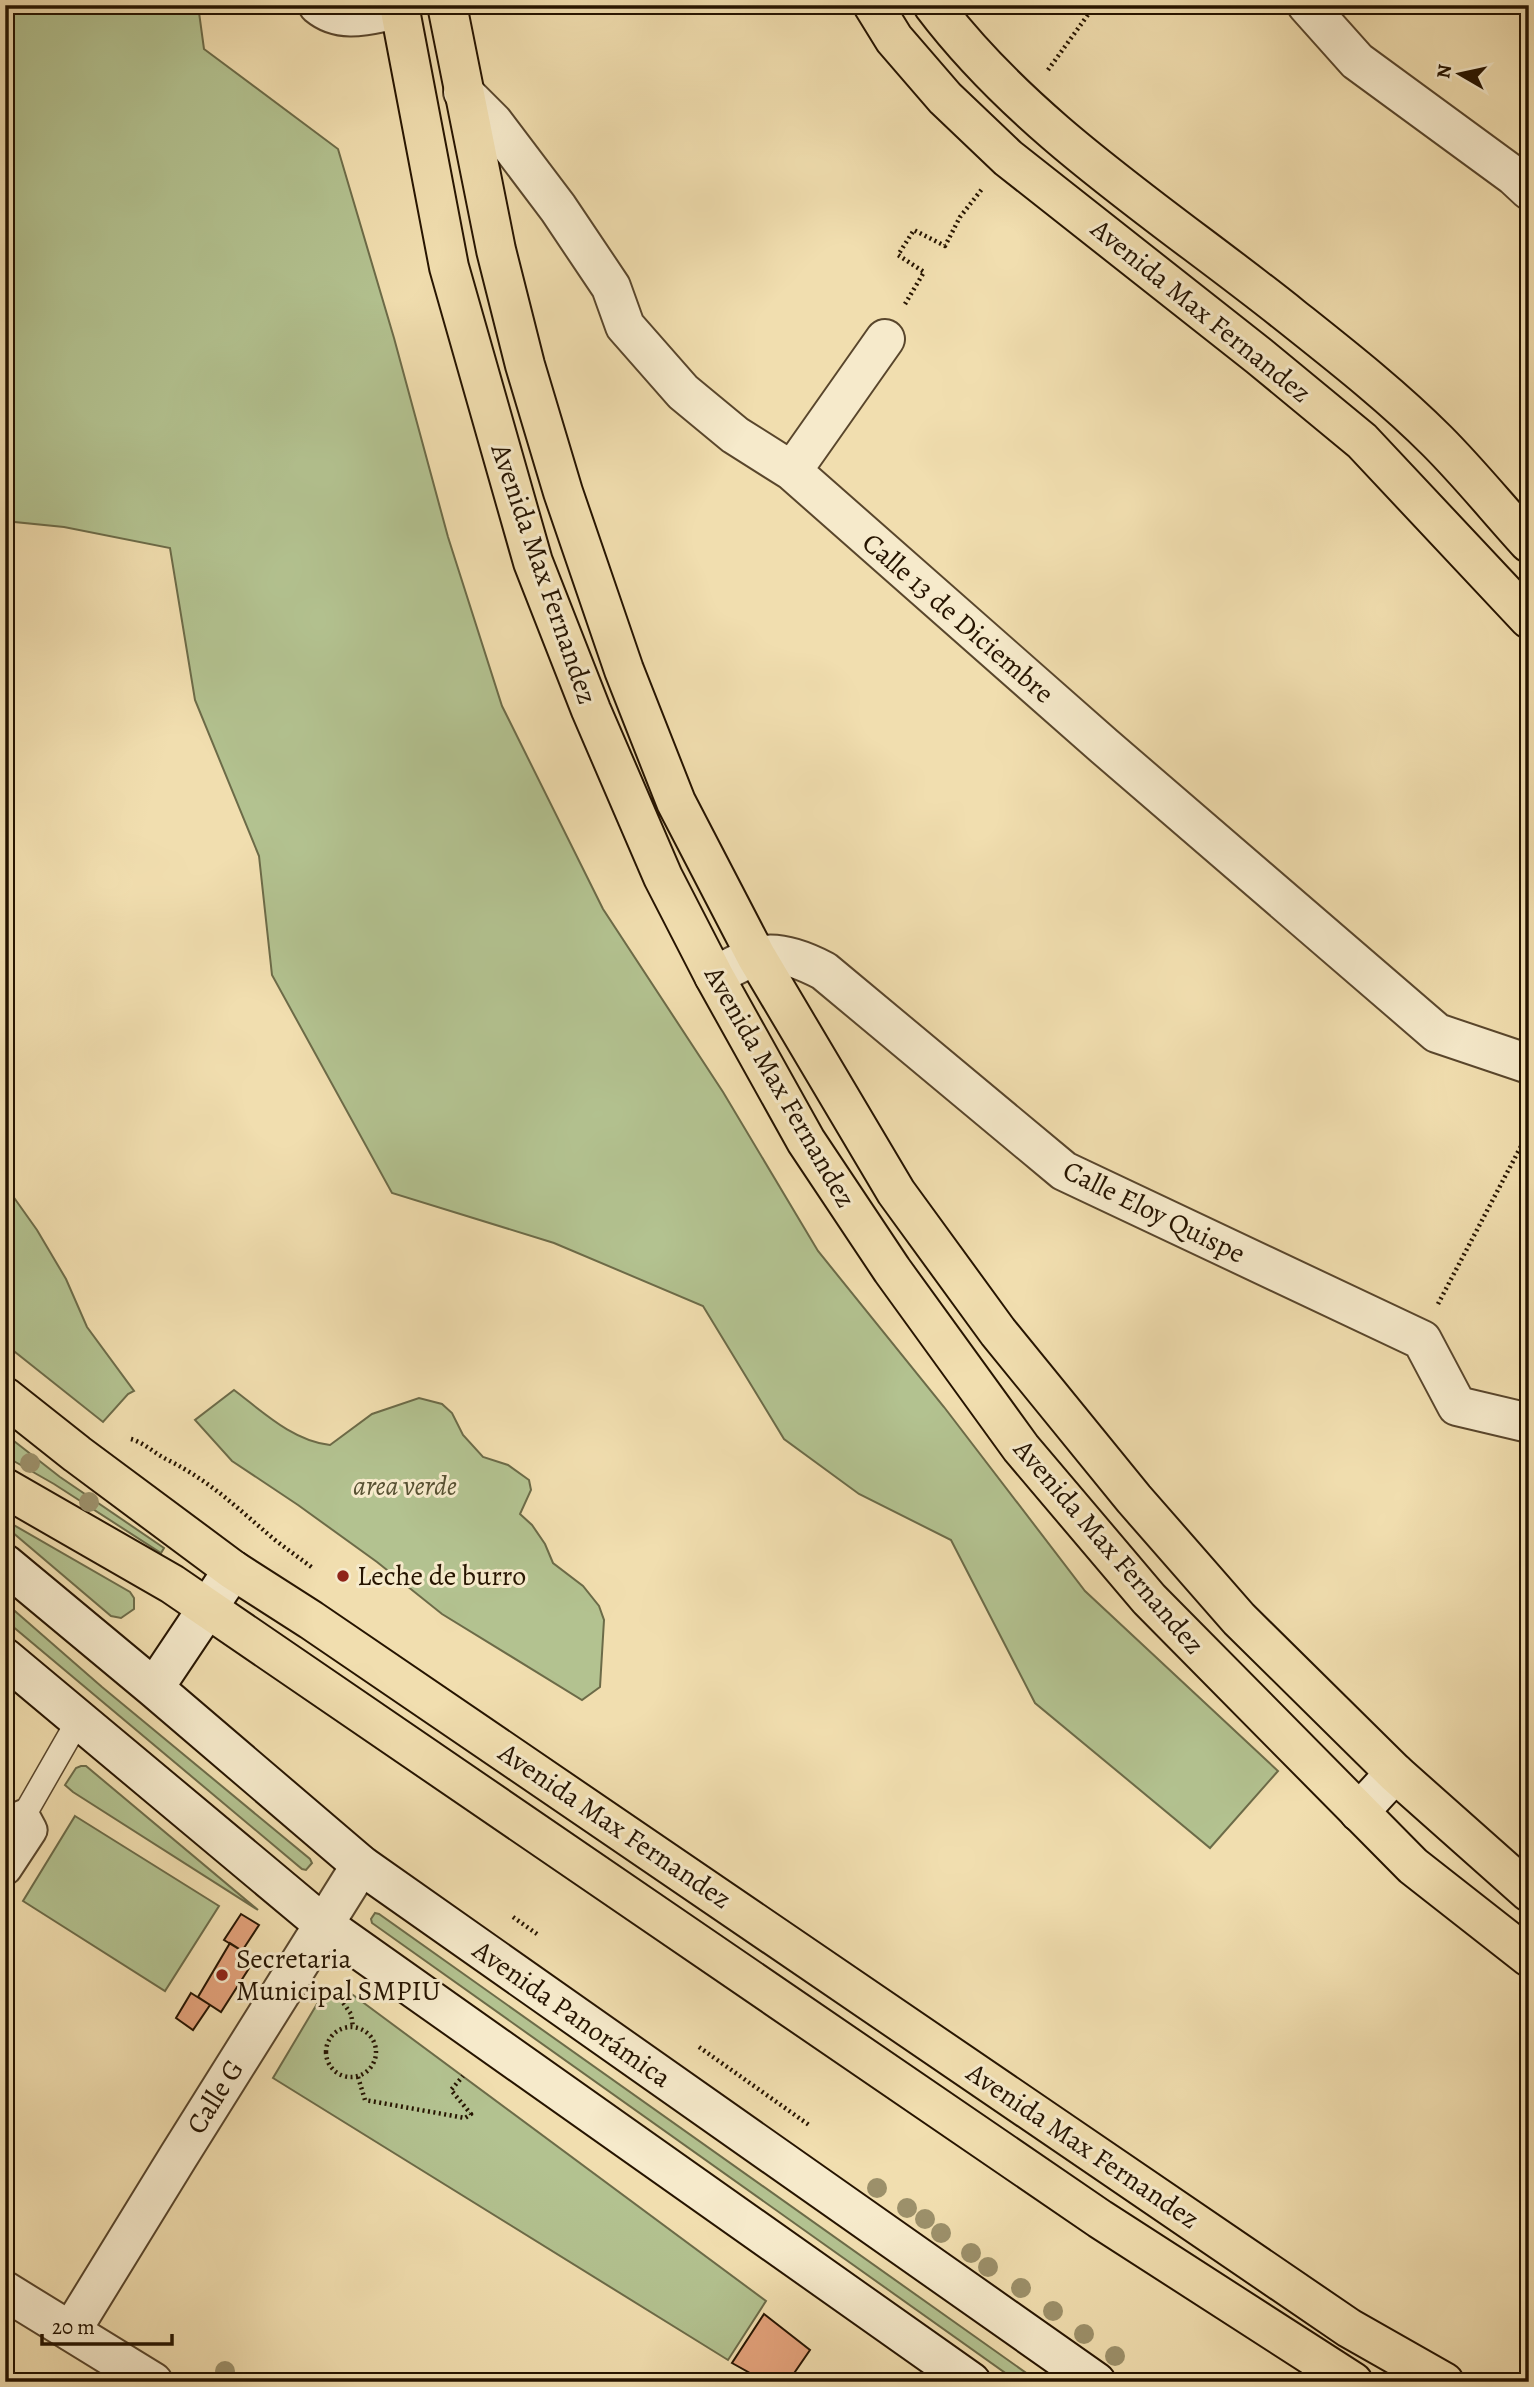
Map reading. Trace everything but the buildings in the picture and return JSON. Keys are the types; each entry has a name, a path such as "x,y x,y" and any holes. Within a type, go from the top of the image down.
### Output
{"main road":[{"name":"Avenida Max Fernandez","path":"447,5 496,250 525,365 563,492 624,670 677,802 756,956 896,1192 998,1332 1134,1499 1239,1619 1395,1773 1529,1892"},
{"name":"Avenida Max Fernandez","path":"873,5 894,38 945,98 1008,158 1362,441 1529,619"},
{"name":"Avenida Max Fernandez","path":"933,5 959,39 1023,104 1129,192 1291,316 1376,386 1437,441 1529,543"},
{"name":"Avenida Max Fernandez","path":"406,7 449,267 533,562 591,710 652,851 714,976 806,1141 892,1270 1021,1448 1149,1599 1413,1866 1529,1957"},
{"path":"1259,356 1291,316"},
{"name":"Avenida Max Fernandez","path":"5,1397 233,1570 312,1620 1421,2376"},
{"name":"Avenida Max Fernandez","path":"5,1488 172,1584 1100,2219 1353,2382"}],"street":[{"path":"318,5 328,13 348,18 406,7"},
{"path":"1307,5 1357,61 1524,173"},
{"name":"Calle 13 de Diciembre","path":"463,92 494,122 558,208 611,287 625,326 682,392 735,435 792,471 1114,755 1437,1033 1529,1064"},
{"path":"792,471 885,339"},
{"name":"Calle Eloy Quispe","path":"714,976 756,956 774,955 803,960 824,971 1064,1171 1422,1340"},
{"path":"1422,1340 1457,1406 1529,1423"},
{"name":"Avenida Panorámica","path":"5,1564 155,1688 360,1865 1096,2382"},
{"path":"155,1688 233,1570"},
{"path":"5,1658 323,1924 971,2382"},
{"path":"1359,1812 1395,1773"},
{"path":"5,1868 30,1830 23,1817"},
{"name":"Calle G","path":"71,2331 360,1865"},
{"path":"5,2291 153,2382"}],"lane":[{"path":"23,1817 78,1721"}],"path":[{"path":"1023,104 1095,5"},
{"path":"896,302 904,306 924,272 898,255 914,230 945,246 960,217 1008,158"},
{"path":"1422,1340 1429,1319 1529,1131"},
{"path":"512,1916 542,1938"},
{"path":"337,1994 351,2014 353,2027"},
{"path":"353,2027 368,2033 376,2046 377,2054 370,2070 358,2077 345,2077 331,2067 326,2050 332,2035 338,2030 353,2027"},
{"path":"696,2046 818,2131"},
{"path":"358,2077 365,2100 465,2118 471,2114 452,2090 463,2076"}],"green space":[{"path":"5,5 198,5 204,49 338,149 394,338 448,537 502,706 603,909 723,1092 818,1251 944,1407 1085,1591 1278,1771 1210,1848 1035,1703 951,1540 859,1494 784,1439 703,1306 554,1243 392,1193 272,975 259,856 195,700 170,548 64,527 5,521"},
{"path":"5,1185 37,1230 66,1279 87,1327 134,1391 128,1394 103,1422 5,1344"},
{"name":"area verde","path":"234,1390 291,1432 330,1445 372,1414 419,1398 442,1404 452,1413 463,1435 483,1457 508,1465 529,1480 531,1490 520,1514 532,1525 545,1544 553,1563 583,1586 599,1606 604,1620 600,1687 582,1700 442,1614 377,1562 232,1461 195,1420"},
{"path":"5,1434 60,1477 164,1548 161,1553 5,1456"},
{"path":"5,1520 130,1592 134,1598 134,1609 121,1618 111,1616 5,1526"},
{"path":"5,1605 310,1859 312,1863 306,1870 5,1620"},
{"path":"86,1766 258,1910 73,1792 65,1785 76,1768"},
{"path":"75,1816 219,1906 165,1991 23,1901"},
{"path":"375,1913 1039,2382 1018,2382 372,1923 371,1919"},
{"path":"349,1992 766,2301 728,2360 273,2078 317,2004 333,1995"}],"place":[{"name":"Leche de burro","path":"343,1576"},
{"name":"Secretaria Municipal SMPIU","path":"222,1975"}]}
